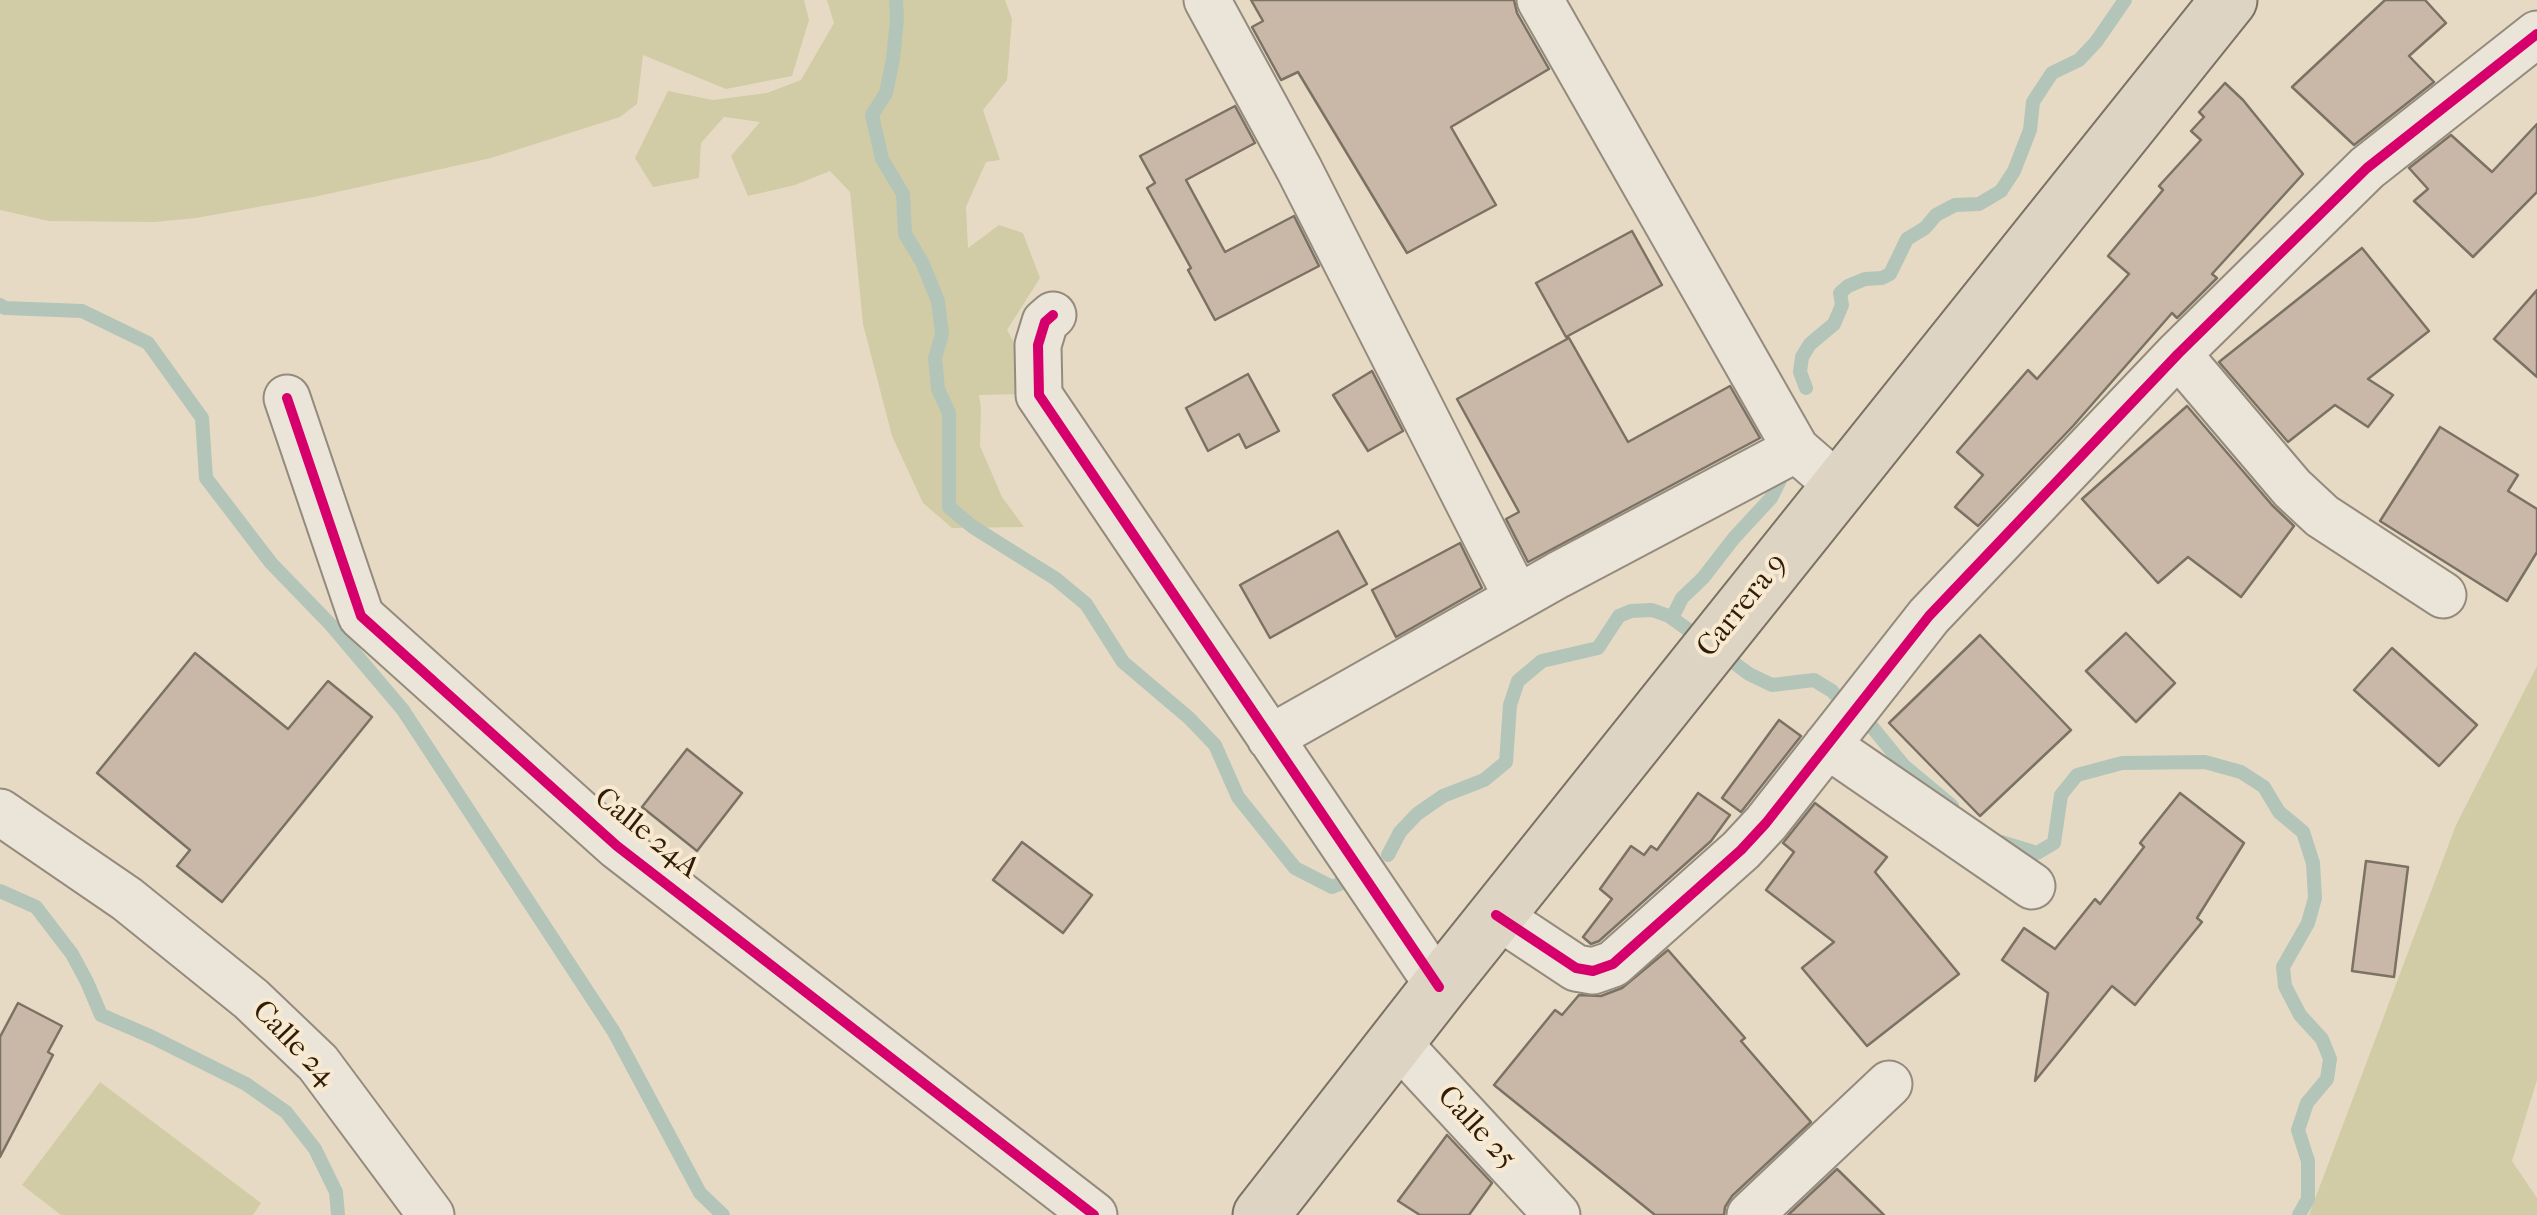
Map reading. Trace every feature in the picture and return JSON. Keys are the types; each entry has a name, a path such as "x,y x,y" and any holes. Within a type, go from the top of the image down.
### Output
{"highway":[{"name":"Carrera 9","path":"1262,1215 1438,987 2229,0"}],"street":[{"path":"1207,0 1300,169 1517,598"},
{"path":"1540,0 1796,449 1839,486"},
{"path":"1496,915 1576,968 1594,972 1613,964 1741,850 1929,616 2178,354 2367,168 2537,34"},
{"path":"1053,315 1045,322 1038,345 1039,395 1438,987"},
{"path":"2178,354 2292,488 2322,516 2443,594"},
{"name":"Calle 24A","path":"288,398 362,616 617,846 1094,1215"},
{"path":"1270,738 1517,598 1796,449"},
{"path":"1827,745 2032,886"},
{"name":"Calle 24","path":"0,812 127,899 251,1000 318,1063 432,1215"},
{"name":"Calle 25","path":"1396,1041 1557,1215"},
{"path":"1750,1215 1889,1084"}],"shaded area":[{"path":"0,0 804,0 809,20 792,76 726,89 643,55 637,104 620,117 491,158 196,218 155,222 49,221 0,210"},
{"path":"827,0 1005,0 1012,19 1007,80 983,110 1000,160 986,162 966,207 968,248 999,225 1023,233 1040,278 1007,330 1032,374 1024,394 979,395 980,446 1002,497 1024,527 952,528 923,503 892,436 863,324 850,192 830,171 795,185 748,196 731,156 760,122 724,117 701,143 699,178 653,187 635,158 668,91 713,100 767,93 801,80 834,23"},
{"path":"2537,666 2537,1080 2512,1161 2537,1198 2537,1215 2309,1215 2456,825"},
{"path":"100,1082 261,1203 253,1215 61,1215 22,1185"}],"building":[{"path":"1251,0 1514,0 1517,13 1549,69 1451,127 1496,205 1407,253 1298,72 1281,80 1252,27 1263,21"},
{"path":"2385,0 2425,0 2446,23 2409,56 2434,82 2354,145 2292,87"},
{"path":"2225,83 2303,174 2212,274 2217,278 2177,318 2172,313 1978,526 1955,507 1983,475 1957,452 2028,370 2037,379 2129,274 2108,256 2163,190 2159,186 2201,140 2191,131 2204,117 2199,112"},
{"path":"1235,106 1255,143 1186,180 1225,252 1294,216 1319,266 1215,320 1147,188 1155,183 1140,156"},
{"path":"2537,124 2537,192 2473,257 2414,201 2428,189 2409,168 2451,135 2492,172"},
{"path":"1632,231 1662,285 1566,337 1536,283"},
{"path":"2362,248 2429,331 2368,379 2393,395 2368,427 2335,405 2288,442 2219,362"},
{"path":"2537,290 2537,377 2494,339"},
{"path":"1569,338 1628,442 1730,386 1760,438 1528,562 1506,519 1519,512 1457,399"},
{"path":"1372,371 1403,431 1368,451 1333,395"},
{"path":"1248,374 1279,431 1246,448 1239,434 1208,451 1186,408"},
{"path":"2187,406 2294,526 2241,597 2188,557 2158,583 2082,499"},
{"path":"2440,427 2518,475 2508,491 2537,509 2537,552 2507,601 2380,521"},
{"path":"1338,531 1367,584 1270,638 1240,585"},
{"path":"1460,543 1482,588 1396,637 1372,590"},
{"path":"2126,633 2175,683 2136,722 2086,671"},
{"path":"1980,635 2071,730 1980,816 1889,723"},
{"path":"2392,648 2477,725 2439,766 2354,690"},
{"path":"195,653 288,729 328,681 372,717 222,902 177,866 190,850 97,773"},
{"path":"1779,720 1801,736 1741,812 1722,798"},
{"path":"687,749 742,793 697,851 642,807"},
{"path":"1698,793 1730,815 1711,841 1591,944 1583,937 1612,899 1600,889 1631,846 1644,855 1651,846 1657,850"},
{"path":"2180,793 2244,843 2197,918 2202,922 2135,1005 2112,986 2035,1081 2048,993 2002,960 2024,928 2055,949 2095,899 2100,904 2144,847 2140,843"},
{"path":"1815,803 1887,857 1875,872 1959,974 1867,1046 1802,968 1834,942 1766,890 1794,852 1783,843"},
{"path":"1022,842 1092,895 1063,933 993,880"},
{"path":"2366,861 2408,867 2394,977 2352,971"},
{"path":"1668,950 1811,1122 1732,1196 1724,1215 1655,1215 1494,1085 1555,1010 1562,1015 1579,995 1601,996 1622,988"},
{"path":"18,1003 62,1026 48,1052 53,1055 0,1157 0,1037"},
{"path":"1447,1135 1492,1183 1469,1215 1420,1215 1398,1201"},
{"path":"1837,1169 1884,1215 1788,1215"}],"waterway":[{"path":"896,0 893,59 886,93 872,115 882,159 903,194 905,234 938,301 942,334 935,358 938,389 949,413 949,507 973,527 1056,579 1086,604 1123,662 1215,745 1238,797 1295,868 1332,887 1352,879"},
{"path":"1806,388 1800,372 1802,357 1810,344 1834,324 1842,305 1840,293 1865,279 1890,274 1907,239 1925,228 1936,215 1955,205 1979,204 2001,191 2014,171 2030,130 2033,102 2052,73 2079,60 2096,42 2125,0"},
{"path":"0,305 82,311 148,343 202,418 206,478 271,563 331,625 403,710 614,1032 700,1193 723,1215"},
{"path":"1672,618 1682,598 1771,498 1780,480"},
{"path":"1388,855 1400,832 1417,814 1443,796 1484,780 1506,762 1510,705 1518,681 1542,661 1598,648 1619,616 1631,611 1652,610 1669,616 1704,641"},
{"path":"1721,653 1772,685 1814,680 1832,691 1846,707"},
{"path":"1868,722 1904,766 1952,806"},
{"path":"2001,842 2037,853 2054,843 2061,795 2077,775 2122,763 2205,762 2241,772 2264,787 2279,812 2303,832 2313,863 2315,898 2308,923 2283,967 2285,986 2300,1015 2322,1039 2330,1059 2327,1079 2307,1103 2298,1130 2308,1161 2308,1199 2299,1215"},
{"path":"0,891 36,907 72,954 101,1015 246,1084 286,1112 315,1149 336,1192 338,1215"}],"cycle path":[{"path":"1496,915 1576,968 1593,971 1613,964 1741,850 1929,616 2178,354 2367,168 2537,34"},
{"path":"1053,315 1045,322 1038,345 1039,395 1439,987"},
{"path":"287,398 361,616 617,846 1094,1215"}]}
